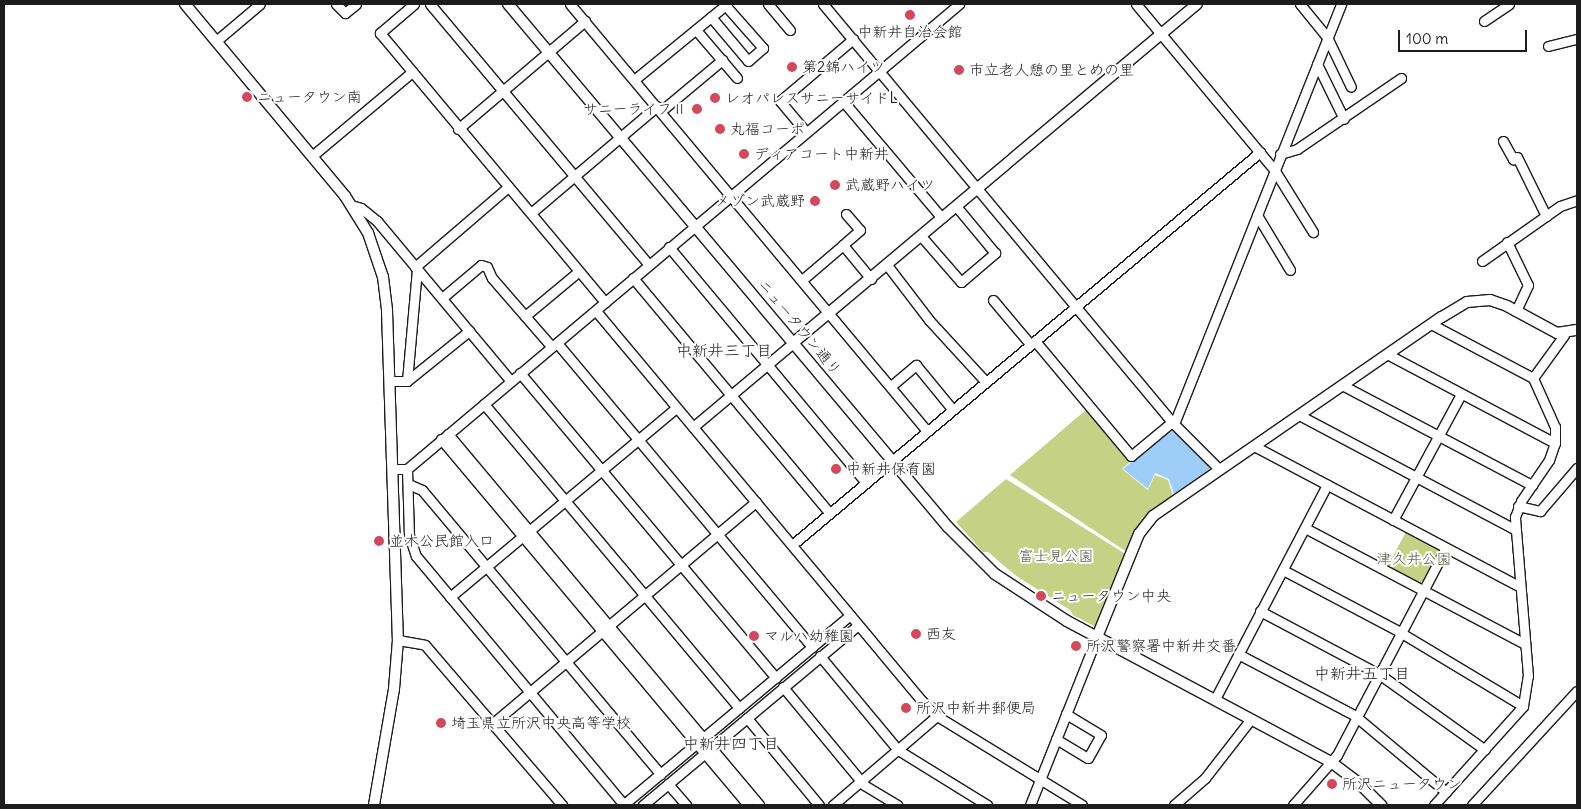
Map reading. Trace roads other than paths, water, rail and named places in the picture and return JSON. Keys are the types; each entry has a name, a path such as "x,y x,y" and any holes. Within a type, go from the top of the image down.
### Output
{"street":[{"path":"185,4 351,205 375,249 383,277 389,381 398,640 394,689 374,805"},
{"path":"216,41 260,4"},
{"path":"336,4 345,13 356,4"},
{"path":"414,4 380,33 458,129 606,302"},
{"path":"430,4 648,264"},
{"name":"ニュータウン通り","path":"508,4 955,535 995,574 1039,605 1331,762 1352,777 1381,805"},
{"path":"570,4 927,431"},
{"path":"634,80 726,4 763,48 748,61 711,17"},
{"path":"768,4 790,30"},
{"path":"823,4 1173,423 1220,469"},
{"path":"392,469 407,469 606,302 648,264 732,196 959,4"},
{"path":"1136,4 1275,171 1313,232"},
{"path":"693,427 1197,4"},
{"path":"1300,4 1327,38 1351,87"},
{"path":"992,300 1033,343 1131,456 1173,423 1341,4"},
{"path":"1484,21 1509,4"},
{"path":"458,129 585,21"},
{"path":"696,30 737,78"},
{"path":"806,132 780,101 853,39"},
{"path":"1548,46 1577,39"},
{"path":"531,213 621,138 722,60"},
{"path":"1317,64 1344,119"},
{"path":"312,156 412,72"},
{"path":"1280,154 1297,149 1344,119 1401,78"},
{"path":"843,101 942,218"},
{"path":"1503,141 1513,159 1517,157 1546,216"},
{"path":"792,546 829,512 1260,152"},
{"path":"407,380 416,268 508,187"},
{"path":"1482,261 1546,216 1577,200"},
{"path":"351,205 373,217 511,381"},
{"path":"921,236 961,282 995,253 956,206"},
{"path":"802,280 860,230 846,214"},
{"path":"1257,215 1290,270"},
{"path":"1507,242 1528,285 1516,311"},
{"path":"843,245 871,279"},
{"path":"669,247 866,483"},
{"path":"887,265 929,320 986,382"},
{"path":"442,298 481,266 487,267 526,316 638,440 812,647"},
{"path":"526,316 579,271"},
{"path":"633,278 829,512"},
{"path":"1030,805 1144,525 1160,510 1430,324 1461,305 1474,300 1497,302 1564,334"},
{"path":"596,310 858,625 938,716 1082,805"},
{"path":"1430,324 1533,378 1555,426 1555,443 1549,460 1518,506 1514,529 1523,642 1528,676 1523,706 1434,805"},
{"path":"1533,378 1564,334 1577,330"},
{"path":"389,381 407,380 468,331"},
{"path":"1387,354 1555,443"},
{"path":"891,386 916,365 953,410"},
{"path":"520,373 776,678"},
{"path":"1342,385 1532,485"},
{"path":"1393,520 1461,394"},
{"path":"484,404 738,708"},
{"path":"450,597 676,408"},
{"path":"1299,415 1514,529"},
{"path":"444,436 700,741 748,805"},
{"path":"1254,446 1520,587"},
{"path":"1518,506 1540,511 1577,468"},
{"path":"407,469 409,535 413,549 450,597 623,805 850,615"},
{"path":"408,484 422,490 660,774"},
{"path":"1214,699 1327,485"},
{"path":"492,724 756,502"},
{"path":"1305,528 1523,642"},
{"path":"1293,805 1331,762 1357,718 1446,549"},
{"path":"1283,570 1402,633 1523,706"},
{"path":"1260,611 1380,674 1485,750"},
{"path":"643,805 858,625"},
{"path":"398,640 425,645 562,805"},
{"path":"1238,654 1357,718 1446,792"},
{"path":"820,656 898,750 987,805"},
{"path":"783,687 861,781 897,805"},
{"path":"1472,805 1577,691"},
{"path":"1056,739 1088,758 1102,736 1066,714"},
{"path":"832,805 938,716"},
{"path":"747,718 819,805"},
{"path":"1174,805 1204,778 1251,719"},
{"path":"707,751 759,805"},
{"path":"668,784 686,805"}],"water":[{"path":"1176,431 1210,466 1209,470 1174,494 1169,479 1155,473 1148,489 1123,469 1167,432"}],"place":[{"name":"中新井自治会館","path":"910,15"},
{"name":"第2錦ハイツ","path":"792,67"},
{"name":"市立老人憩の里とめの里","path":"959,70"},
{"name":"ニュータウン南","path":"247,97"},
{"name":"レオパレスサニーサイドL","path":"715,98"},
{"name":"サニーライフⅡ","path":"697,109"},
{"name":"丸福コーポ","path":"720,129"},
{"name":"ディアコート中新井","path":"744,154"},
{"name":"武蔵野ハイツ","path":"835,185"},
{"name":"メゾン武蔵野","path":"815,201"},
{"name":"中新井保育園","path":"836,469"},
{"name":"並木公民館入口","path":"379,541"},
{"name":"ニュータウン中央","path":"1041,596"},
{"name":"西友","path":"916,634"},
{"name":"マルハ幼稚園","path":"754,636"},
{"name":"所沢警察署中新井交番","path":"1076,646"},
{"name":"所沢中新井郵便局","path":"906,708"},
{"name":"埼玉県立所沢中央高等学校","path":"441,723"},
{"name":"所沢ニュータウン","path":"1332,784"}],"district":[{"name":"中新井三丁目","path":"724,350"},
{"name":"中新井五丁目","path":"1362,673"},
{"name":"中新井四丁目","path":"731,743"}],"park label":[{"name":"富士見公園","path":"1056,556"},
{"name":"津久井公園","path":"1414,559"}]}
